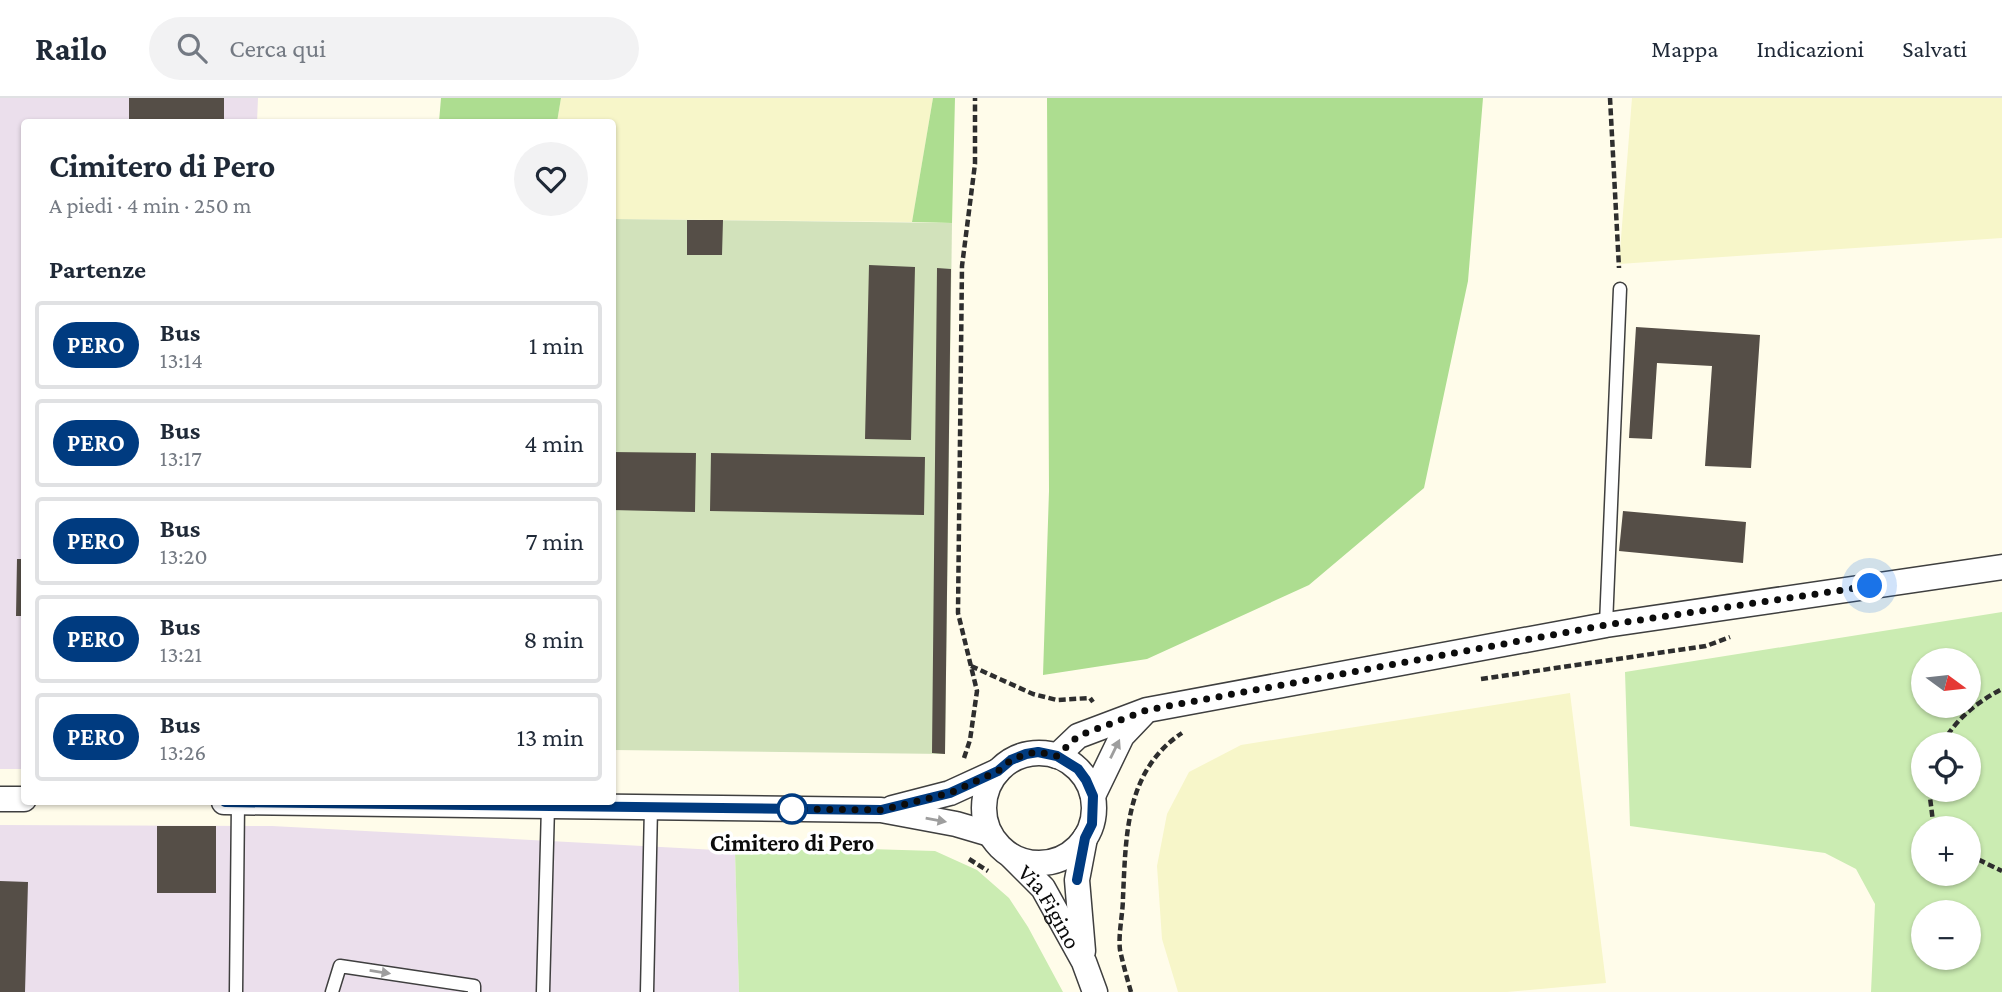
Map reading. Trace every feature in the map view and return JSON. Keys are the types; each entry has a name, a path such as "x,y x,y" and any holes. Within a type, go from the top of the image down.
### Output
{"street":[{"path":"1057,756 1078,736 1115,730 1147,710 1606,625 2002,567"},
{"path":"998,771 987,788 984,801 984,818 990,834 1010,855 1028,862 1048,862 1072,852 1085,838 1092,824 1093,796 1115,730"},
{"path":"881,810 950,793 998,771 1011,760 1038,752 1057,756 1078,769 1093,796"},
{"path":"0,799 21,799"},
{"path":"470,805 881,810 956,824 990,834"},
{"name":"Via Figino","path":"1084,962 1077,880 1085,838"},
{"name":"Via Figino","path":"1010,855 1043,888 1084,962 1095,992"}],"lane":[{"path":"1606,625 1620,289"},
{"path":"236,992 237,805"},
{"path":"543,992 548,806"},
{"path":"647,992 652,807"},
{"path":"332,992 340,966 474,986 474,992"}],"path":[{"path":"961,765 970,740 977,691 958,613 962,266 975,164 975,98"},
{"path":"1610,98 1620,289"},
{"path":"1475,679 1706,646 1741,632"},
{"path":"970,666 1032,694 1057,700 1090,698 1115,730 1155,758"},
{"path":"1949,732 1953,724 1988,696 2002,689"},
{"path":"1130,992 1120,948 1127,828 1133,798 1150,764 1183,732"},
{"path":"967,858 978,862 994,876"},
{"path":"1981,861 2002,871"}],"shaded area":[{"path":"0,98 258,98 257,119 21,119 21,769 0,769"},
{"path":"0,825 272,826 735,851 739,992 0,992"}],"green space":[{"path":"441,98 561,98 558,119 439,119"},
{"path":"561,98 933,98 912,222 616,219 616,119 558,119"},
{"path":"933,98 955,98 952,223 912,222"},
{"path":"1047,98 1483,98 1468,281 1424,488 1309,585 1147,659 1043,675 1049,491"},
{"path":"1632,98 2002,98 2002,238 1619,264"},
{"path":"616,219 952,223 945,754 616,750"},
{"path":"2002,612 2002,992 1871,992 1875,904 1856,869 1825,853 1630,826 1625,672"},
{"path":"1570,693 1606,983 1507,992 1178,992 1162,939 1157,866 1167,814 1189,772 1241,745"},
{"path":"735,851 935,851 977,870 1009,898 1063,992 739,992"}],"building":[{"path":"129,98 224,98 224,119 129,119"},
{"path":"687,220 723,220 722,255 687,255"},
{"path":"869,265 915,267 911,440 865,439"},
{"path":"937,268 951,269 945,754 932,753"},
{"path":"1636,327 1760,335 1751,468 1705,466 1712,366 1657,363 1652,439 1629,438"},
{"path":"616,452 696,453 695,512 616,510"},
{"path":"711,453 925,457 924,515 710,511"},
{"path":"1623,511 1746,522 1743,563 1619,551"},
{"path":"17,559 21,559 21,616 16,616"},
{"path":"157,826 216,826 216,893 157,893"},
{"path":"0,881 28,882 25,992 0,992"}],"bus line":[{"name":"PERO","path":"471,805 881,810 950,793 998,771 1011,760 1038,752 1068,761 1086,780 1093,796 1092,824 1085,838 1077,880"}],"place":[{"name":"Cimitero di Pero","path":"792,809"}],"route":[{"path":"792,809 881,810 950,793 998,771 1011,760 1026,754 1038,752 1057,756 1078,736 1147,710 1606,625 1870,586"}]}
